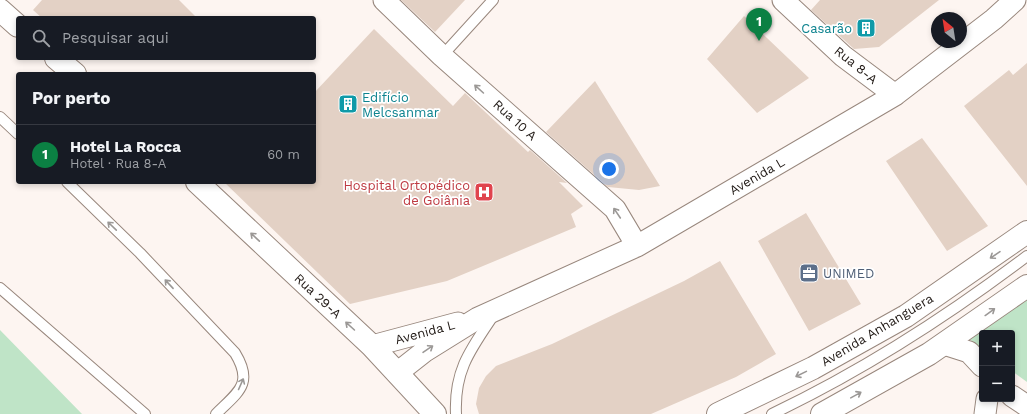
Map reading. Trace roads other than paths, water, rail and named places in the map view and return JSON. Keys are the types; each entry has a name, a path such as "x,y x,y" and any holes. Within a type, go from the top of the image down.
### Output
{"main road":[{"path":"0,10 16,24"},
{"path":"58,60 73,72"},
{"name":"Rua 29-A","path":"199,184 372,346 435,414"},
{"name":"Avenida Anhanguera","path":"718,414 813,368 906,316 1027,232"},
{"path":"822,414 908,367 966,330 1027,286"}],"street":[{"name":"Rua 10 A","path":"384,0 442,56 615,209 637,246"},
{"name":"Rua 8-A","path":"784,0 843,56 895,95"},
{"name":"Avenida L","path":"372,346 478,318 637,246 895,95 994,20 1015,0"},
{"name":"Avenida L","path":"397,373 425,351 478,318"},
{"path":"966,330 975,359"},
{"path":"944,344 975,359"},
{"path":"1015,398 1027,406"},
{"path":"985,414 987,402"}],"lane":[{"path":"442,56 493,0"},
{"path":"0,116 16,132"},
{"path":"69,184 140,253 235,353 242,365 245,376 239,390 216,414"},
{"path":"772,414 803,399 917,333 1027,256"},
{"path":"0,288 144,414"},
{"path":"456,414 456,390 461,370 475,343 497,310"}],"place":[{"name":"Casarão","path":"866,28"},
{"name":"Hotel La Rocca","path":"759,41"},
{"name":"Edifício Melcsanmar","path":"348,104"},
{"name":"Hospital Ortopédico de Goiânia","path":"484,192"},
{"name":"UNIMED","path":"809,273"}]}
